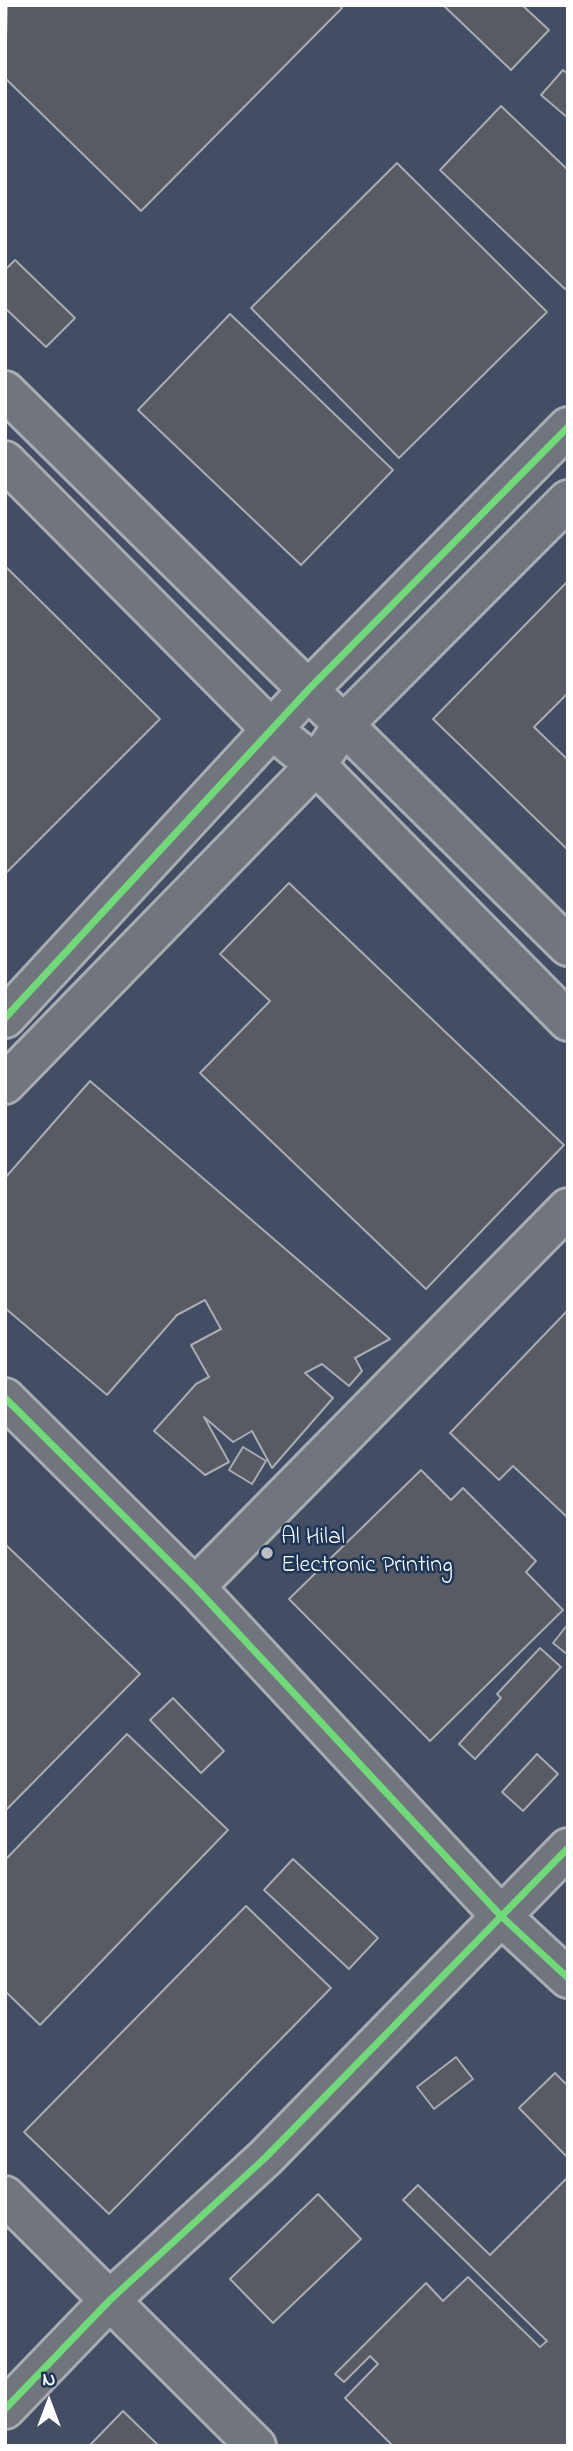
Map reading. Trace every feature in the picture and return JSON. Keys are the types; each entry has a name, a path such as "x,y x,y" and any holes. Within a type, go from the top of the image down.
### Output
{"street":[{"path":"5,391 568,946"},
{"path":"5,1018 309,689 568,427"},
{"path":"5,461 271,729 316,765 568,1021"},
{"path":"5,1084 316,765 344,724 568,500"},
{"path":"195,1587 568,1208"},
{"path":"5,1398 195,1587 501,1916 568,1978"},
{"path":"5,2409 110,2300 265,2158 568,1847"},
{"path":"5,2196 256,2446"}],"shaded area":[{"path":"5,5 568,5 568,2446 5,2446"}],"building":[{"path":"7,5 339,5 342,8 141,211 5,78"},
{"path":"443,5 522,5 549,30 511,70"},
{"path":"563,70 568,74 568,118 541,95"},
{"path":"501,106 568,170 568,286 565,289 440,170"},
{"path":"397,163 547,312 399,458 251,308"},
{"path":"15,260 75,318 46,347 5,308 5,270"},
{"path":"230,314 393,470 301,565 138,410"},
{"path":"5,566 160,719 6,873 5,873"},
{"path":"568,581 568,693 534,727 568,760 568,850 433,719"},
{"path":"289,883 564,1145 426,1289 200,1073 270,1001 220,954"},
{"path":"90,1081 390,1339 355,1358 362,1371 349,1386 322,1364 305,1373 333,1398 272,1468 252,1431 233,1442 204,1417 229,1462 205,1475 154,1431 196,1384 209,1377 191,1345 221,1329 205,1300 177,1315 107,1395 5,1308 5,1178"},
{"path":"568,1310 568,1518 513,1466 499,1480 450,1433"},
{"path":"243,1447 266,1461 252,1484 229,1470"},
{"path":"421,1470 451,1500 463,1488 536,1561 526,1572 563,1610 430,1741 289,1599"},
{"path":"5,1544 140,1674 5,1811"},
{"path":"568,1624 568,1655 553,1643"},
{"path":"540,1648 561,1667 475,1759 459,1744 501,1698 497,1694"},
{"path":"173,1698 224,1751 201,1773 150,1720"},
{"path":"127,1734 228,1830 40,2025 5,1991 5,1860"},
{"path":"537,1754 558,1774 523,1811 502,1792"},
{"path":"293,1859 378,1938 349,1969 264,1890"},
{"path":"246,1906 331,1988 109,2214 24,2132"},
{"path":"456,2057 473,2079 434,2109 417,2087"},
{"path":"555,2073 568,2086 568,2158 519,2108"},
{"path":"568,2177 568,2446 393,2446 345,2398 378,2364 370,2356 344,2382 335,2374 426,2283 443,2301 468,2277 540,2347 547,2341 403,2200 418,2185 490,2255"},
{"path":"318,2194 361,2239 273,2323 230,2279"},
{"path":"123,2411 159,2446 89,2446"}],"cycle path":[{"path":"5,1018 309,689 568,427"},
{"path":"5,1398 195,1587 501,1916 568,1978"},
{"path":"5,2409 110,2300 265,2158 568,1848"}],"place":[{"name":"Al Hilal Electronic Printing","path":"267,1553"}]}
